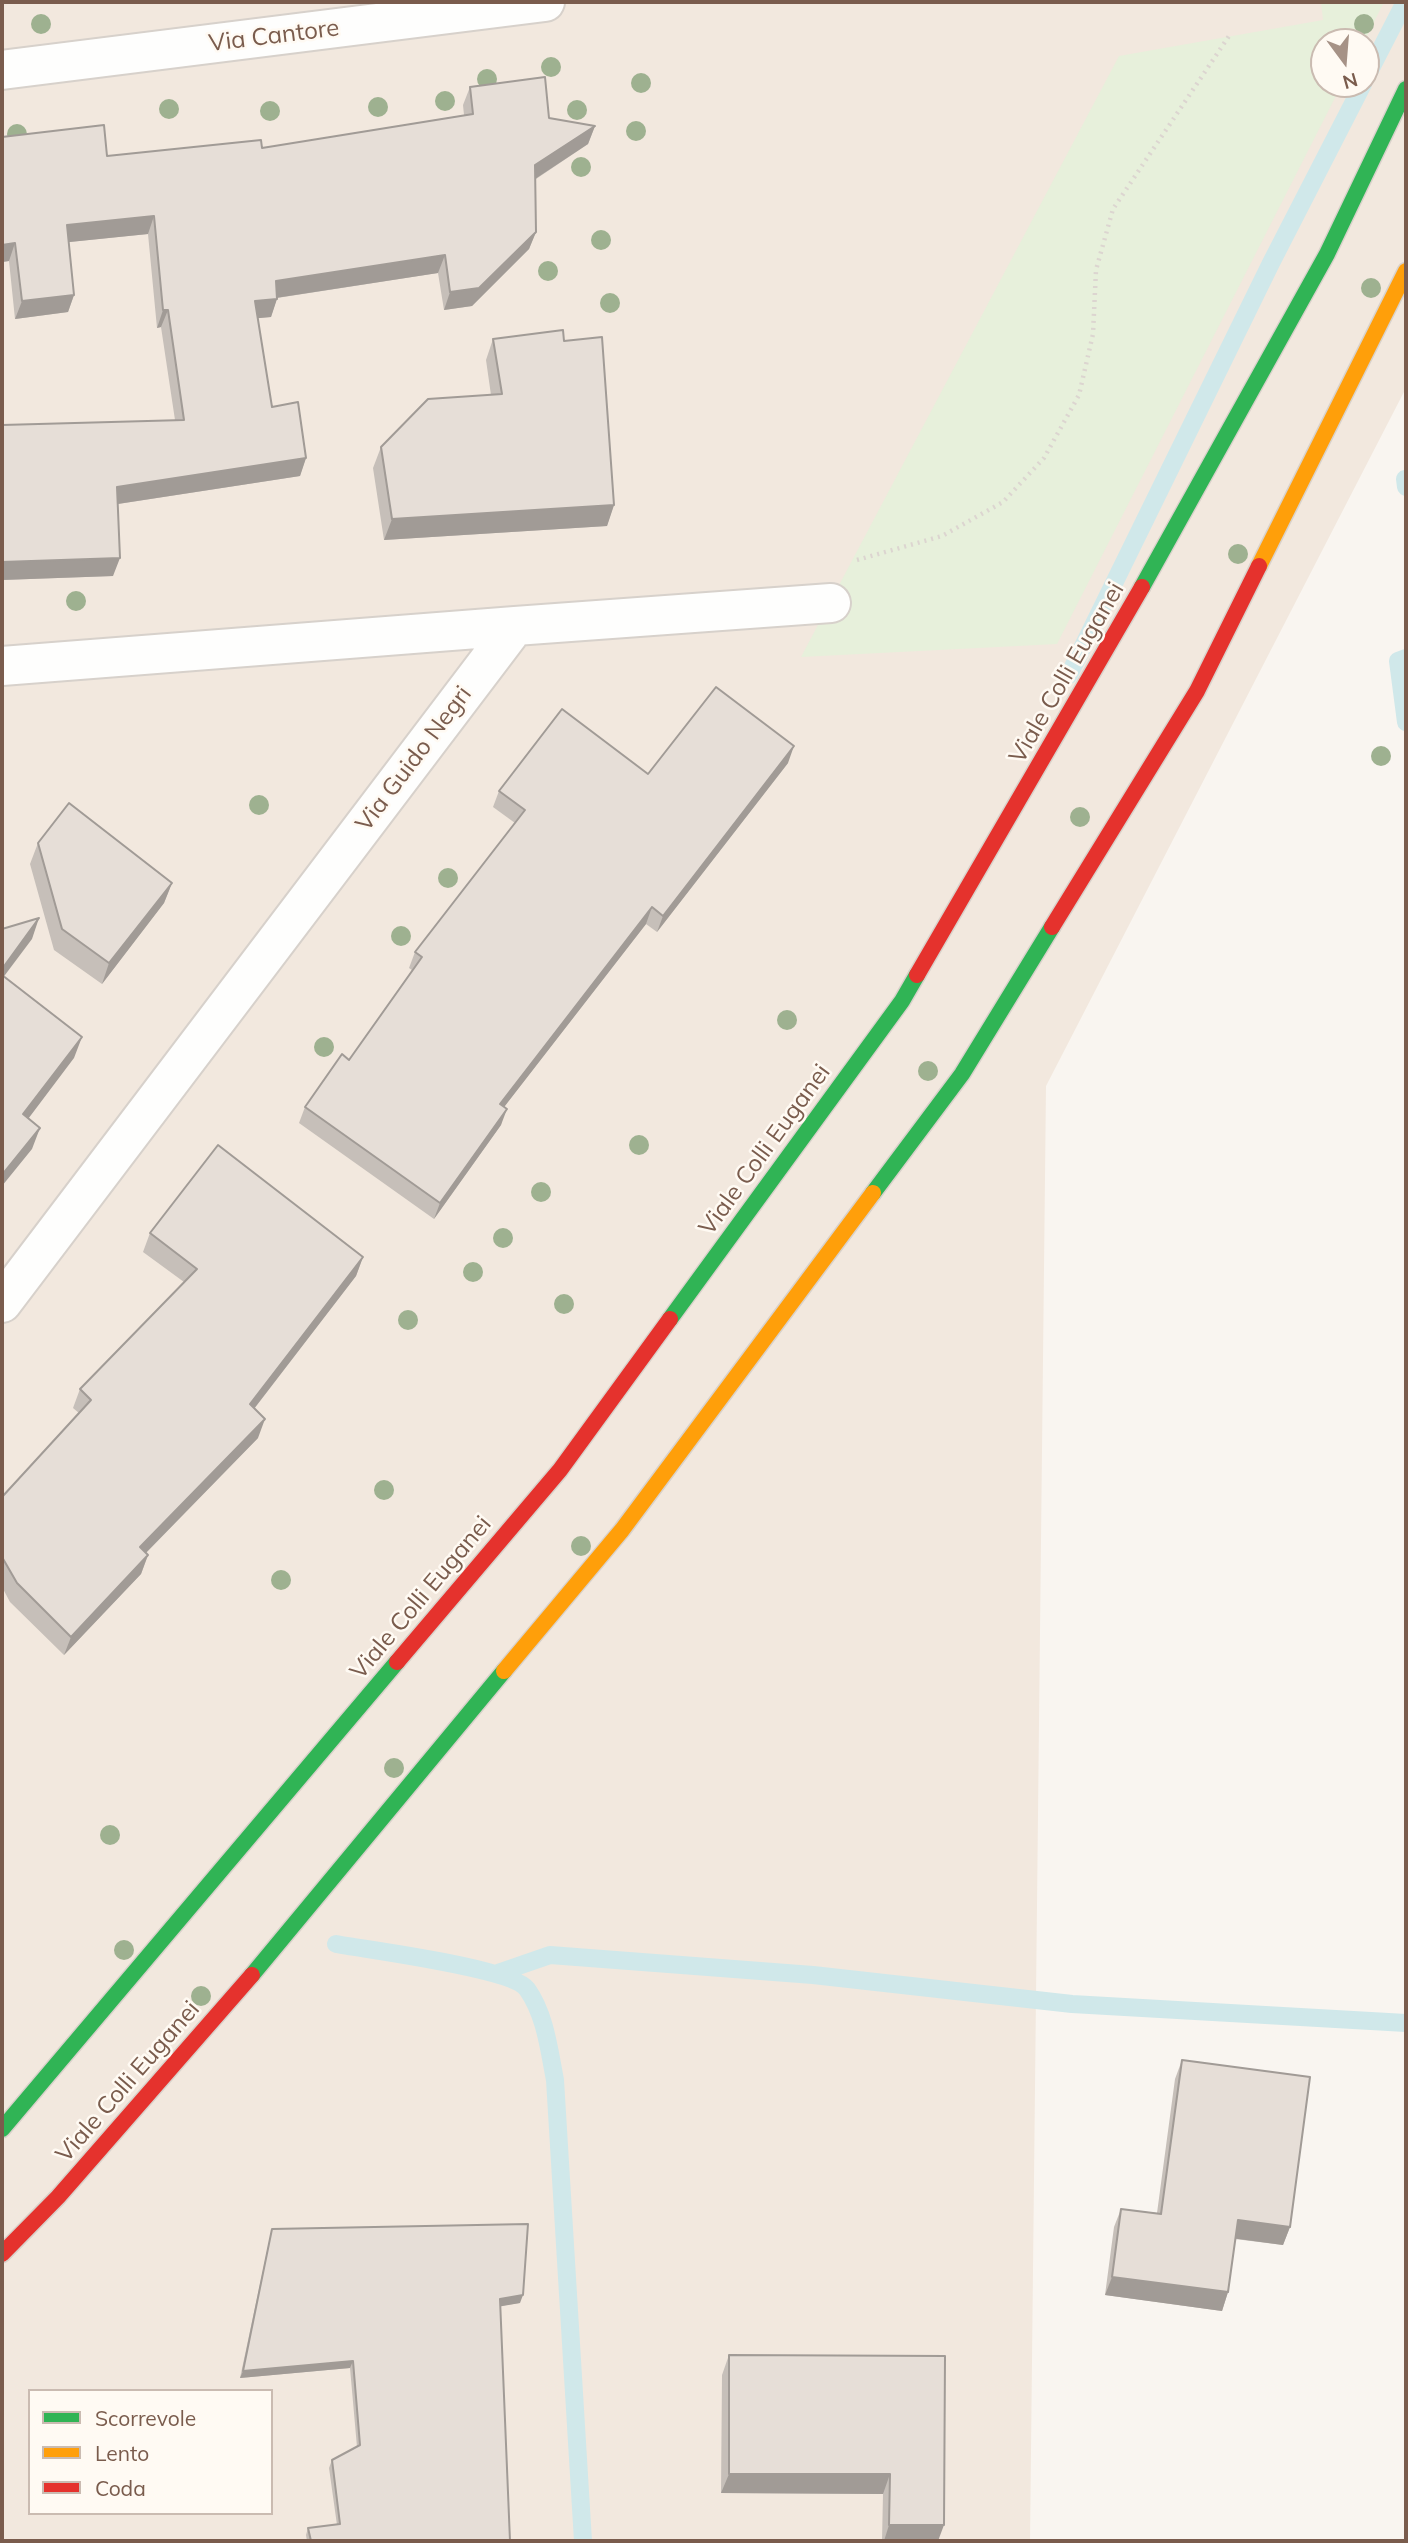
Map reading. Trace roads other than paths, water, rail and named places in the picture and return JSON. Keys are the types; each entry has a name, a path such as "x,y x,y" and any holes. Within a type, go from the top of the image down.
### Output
{"main road":[{"name":"Viale Colli Euganei","path":"2,2129 560,1470 902,1001 1117,633 1307,291 1406,89"},
{"name":"Viale Colli Euganei","path":"2,2254 58,2197 247,1980 622,1530 962,1074 1198,691 1406,271"}],"street":[{"name":"Via Cantore","path":"2,70 545,2"},
{"path":"2,666 831,603"},
{"name":"Via Guido Negri","path":"2,1303 515,626"}],"waterway":[{"path":"1380,51 1405,2"},
{"path":"1069,675 1271,263 1356,98"},
{"path":"1405,479 1406,487"},
{"path":"1406,658 1398,661 1406,722"},
{"path":"336,1944 438,1961 495,1974 516,1981 527,1989 538,2009 546,2032 555,2080 583,2541"},
{"path":"498,1973 550,1955 813,1975 1072,2004 1406,2023"}]}
